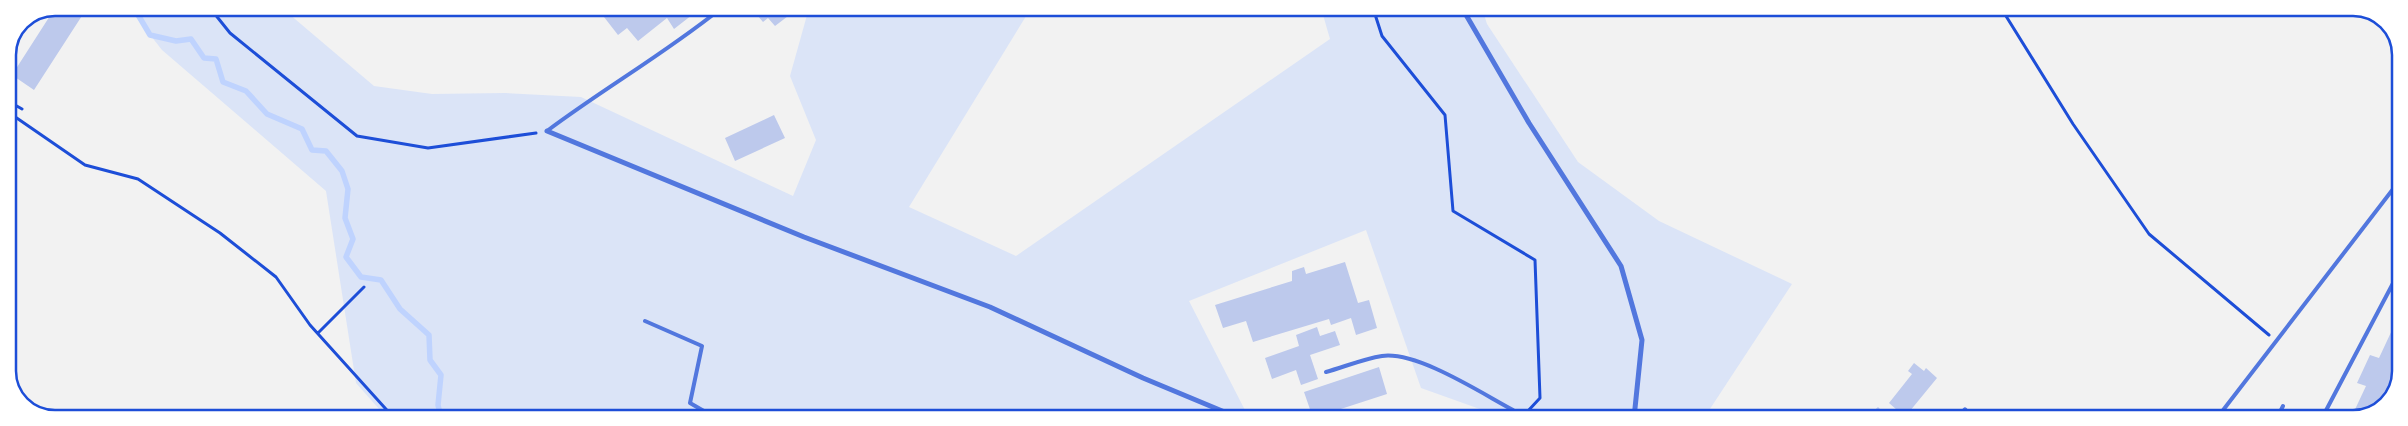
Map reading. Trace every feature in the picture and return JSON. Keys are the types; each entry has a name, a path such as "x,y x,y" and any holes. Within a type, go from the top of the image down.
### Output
{"street":[{"path":"1467,17 1529,123 1622,266 1642,340 1635,410"},
{"path":"547,132 804,237 990,307 1143,378 1219,410"}],"lane":[{"path":"547,132 618,81 660,55 712,16"},
{"path":"2223,410 2392,191"},
{"path":"2326,410 2391,287"},
{"path":"645,321 702,346 690,403 701,409"},
{"path":"1326,372 1383,356 1406,358 1431,367 1512,410"},
{"path":"2281,410 2283,406"}],"path":[{"path":"216,16 230,33 357,136 428,148 547,132"},
{"path":"1376,17 1382,36 1445,115 1453,211 1535,260 1540,398 1528,410"},
{"path":"2006,17 2073,124 2149,234 2277,342"},
{"path":"16,106 22,109"},
{"path":"16,118 85,165 138,179 220,233 276,277 318,333 386,409"},
{"path":"318,333 364,287"}],"shaded area":[{"path":"135,16 292,16 374,86 432,94 505,93 581,97 793,196 816,140 790,76 807,16 1026,16 909,207 1016,256 1330,39 1323,17 1485,17 1487,24 1578,162 1659,221 1792,284 1709,410 1482,410 1421,388 1366,230 1189,301 1245,410 379,409 356,383 326,191 162,50"}],"building":[{"path":"82,16 34,90 16,78 16,69 49,17"},
{"path":"603,16 690,16 674,29 667,18 638,41 627,28 618,35"},
{"path":"758,16 788,16 775,26 768,18 763,22"},
{"path":"774,115 785,138 735,161 725,138"},
{"path":"1345,262 1358,303 1369,300 1377,328 1356,335 1351,318 1331,325 1329,319 1253,342 1246,321 1223,328 1215,305 1292,281 1292,271 1304,267 1306,274"},
{"path":"1317,327 1320,336 1335,331 1340,345 1310,355 1318,379 1301,385 1296,370 1272,379 1265,358 1299,346 1296,335"},
{"path":"2391,332 2391,376 2388,388 2372,404 2365,408 2355,410 2366,386 2357,383 2370,355 2379,358"},
{"path":"1914,363 1924,371 1926,368 1937,378 1911,410 1897,410 1889,403 1912,374 1908,371"},
{"path":"1379,367 1387,394 1339,410 1310,410 1304,392"}],"waterway":[{"path":"139,16 150,35 176,41 191,39 204,58 216,59 223,82 246,91 267,114 302,129 312,150 326,151 342,171 348,189 345,218 353,239 346,257 361,277 381,280 400,309 429,335 430,360 441,375 439,409"}]}
